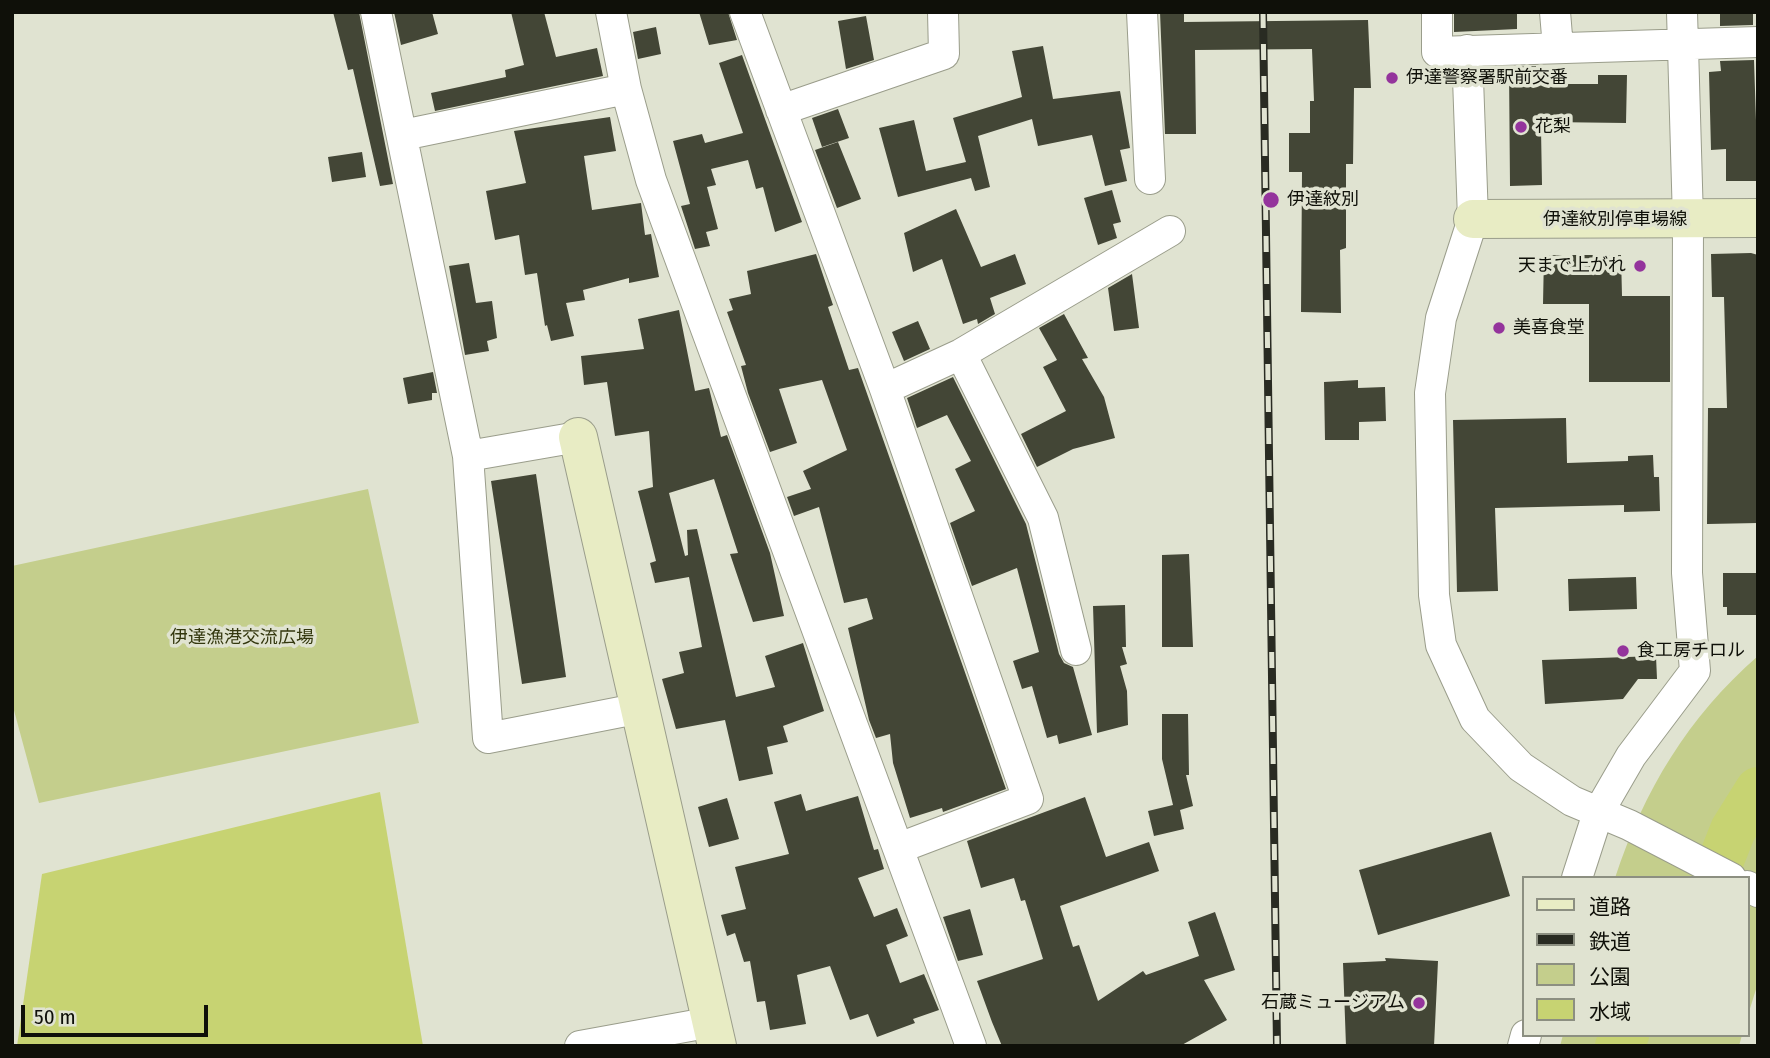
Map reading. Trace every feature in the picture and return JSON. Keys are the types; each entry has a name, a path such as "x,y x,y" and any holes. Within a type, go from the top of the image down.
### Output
{"street":[{"path":"376,12 468,456 488,738 641,708"},
{"path":"611,12 626,89 651,180 971,1046"},
{"path":"745,12 885,389 1028,799 899,848"},
{"path":"781,110 944,54 943,12"},
{"path":"1142,12 1150,179"},
{"path":"1437,12 1437,52 1758,42"},
{"path":"1555,12 1558,48"},
{"path":"1578,876 1598,813 1631,755 1695,671 1687,573 1688,220 1682,12"},
{"path":"1467,50 1473,219 1441,318 1430,393 1434,595 1441,645 1475,719 1496,743 1548,787 1727,876"},
{"path":"403,135 626,89"},
{"name":"伊達紋別停車場線","path":"1473,219 1758,218"},
{"path":"885,389 961,354 1170,231"},
{"path":"961,354 1043,518 1076,650"},
{"path":"468,456 578,437 715,1034 580,1046"}],"green space":[{"name":"伊達漁港交流広場","path":"368,489 419,723 39,803 12,703 12,566"},
{"path":"1758,656 1758,983 1749,1012 1749,876 1616,876 1640,815 1671,757 1710,704"},
{"path":"1562,1037 1741,1037 1739,1046 1560,1046"}],"water":[{"path":"380,792 423,1046 17,1046 42,874"}],"building":[{"path":"333,12 359,12 393,184 380,186 353,69 348,70"},
{"path":"394,12 432,12 438,34 401,45"},
{"path":"511,12 544,12 556,57 597,48 603,76 435,111 431,93 506,77 505,70 524,65"},
{"path":"699,12 728,12 737,40 709,45"},
{"path":"1160,12 1184,12 1184,22 1368,20 1371,88 1354,88 1353,164 1346,164 1346,248 1340,250 1341,313 1301,312 1302,172 1289,172 1289,133 1310,133 1310,101 1314,101 1312,49 1195,50 1196,134 1165,134"},
{"path":"1454,12 1517,12 1517,29 1454,32"},
{"path":"1720,12 1753,12 1753,25 1720,26"},
{"path":"866,16 874,60 846,69 838,21"},
{"path":"656,27 661,54 638,59 633,32"},
{"path":"1043,46 1053,99 1120,91 1130,148 1120,150 1127,181 1105,186 1092,135 1038,146 1032,119 978,136 990,187 975,191 971,178 898,197 879,128 914,120 926,171 966,162 953,118 1022,97 1012,51"},
{"path":"742,55 802,222 775,232 763,187 756,189 748,160 711,169 716,185 707,187 718,229 706,232 710,246 695,249 681,206 690,204 673,141 702,134 705,143 743,133 719,63"},
{"path":"1754,60 1758,181 1726,181 1726,149 1711,150 1709,72 1721,71 1720,61"},
{"path":"1536,66 1536,84 1598,84 1598,75 1627,75 1626,123 1549,122 1549,129 1541,129 1542,185 1510,186 1509,67"},
{"path":"838,109 849,138 822,147 812,118"},
{"path":"610,117 616,151 584,156 592,210 641,203 645,235 651,234 659,277 629,283 629,278 583,290 585,300 566,303 574,336 551,341 547,325 545,326 537,273 525,275 519,235 495,240 486,191 526,183 514,131"},
{"path":"838,142 861,199 837,208 815,150"},
{"path":"362,152 366,177 332,182 328,157"},
{"path":"1112,190 1121,222 1113,224 1117,238 1098,245 1084,198"},
{"path":"956,209 981,267 1015,254 1026,284 990,298 995,314 978,324 977,319 963,324 942,259 913,272 904,233"},
{"path":"816,254 833,305 828,307 849,370 858,368 1006,789 943,812 942,808 910,818 893,763 890,734 876,738 869,720 848,628 873,619 867,598 844,603 819,507 794,516 787,497 811,489 803,471 847,450 822,380 779,389 797,443 770,452 748,393 741,366 746,365 727,312 733,310 729,299 751,294 747,271"},
{"path":"1711,254 1758,255 1758,523 1707,524 1708,408 1727,408 1724,297 1712,297"},
{"path":"1544,255 1621,255 1622,296 1670,296 1670,382 1589,382 1589,304 1543,304"},
{"path":"469,263 476,303 492,301 497,338 487,341 489,351 465,355 449,266"},
{"path":"1132,274 1139,328 1114,331 1108,288"},
{"path":"679,310 695,391 709,388 721,437 727,435 770,553 784,616 753,622 730,554 738,553 714,479 669,493 685,556 688,555 687,530 697,529 736,697 775,687 765,656 803,643 824,711 783,726 788,742 767,747 773,774 739,781 725,720 676,729 662,679 684,673 679,652 702,647 689,577 655,583 650,563 656,561 638,491 653,487 649,431 615,436 607,382 584,385 581,356 644,349 638,319"},
{"path":"1064,314 1088,358 1082,359 1104,397 1115,438 1073,449 1037,467 1021,434 1066,411 1043,367 1057,360 1039,328"},
{"path":"918,321 930,349 904,361 892,332"},
{"path":"433,372 437,393 432,393 432,400 408,404 403,378"},
{"path":"953,377 1026,524 1059,654 1064,663 1073,667 1092,735 1059,744 1057,735 1047,738 1032,686 1022,689 1013,661 1039,652 1017,568 972,586 950,523 975,511 955,469 971,461 947,415 917,428 907,398"},
{"path":"1358,380 1358,388 1385,387 1386,421 1359,422 1359,440 1325,440 1324,382"},
{"path":"1566,418 1567,463 1628,461 1628,456 1653,455 1654,477 1659,477 1660,511 1624,512 1624,505 1495,508 1498,591 1457,592 1453,420"},
{"path":"536,474 566,677 522,684 491,481"},
{"path":"1189,554 1193,647 1162,647 1162,555"},
{"path":"1723,573 1758,573 1758,615 1727,615 1727,607 1723,607"},
{"path":"1636,577 1637,609 1569,611 1568,579"},
{"path":"1125,605 1126,647 1122,647 1127,664 1120,666 1127,691 1128,725 1097,733 1093,606"},
{"path":"1656,656 1657,679 1638,679 1623,699 1545,704 1542,660"},
{"path":"1162,714 1188,714 1189,775 1186,775 1193,806 1180,810 1184,829 1154,836 1148,811 1173,805 1162,759"},
{"path":"801,794 806,811 858,796 874,850 878,849 884,869 858,878 874,917 897,908 908,936 886,945 900,983 924,974 939,1010 913,1019 915,1023 877,1037 868,1014 850,1020 830,966 797,975 806,1024 770,1030 765,1001 757,1002 750,961 744,962 735,933 727,936 721,915 746,909 735,867 789,854 774,802"},
{"path":"1085,797 1106,857 1149,842 1159,871 1060,906 1073,947 1079,945 1098,1001 1143,971 1146,975 1199,956 1188,922 1215,912 1235,970 1204,980 1227,1020 1180,1046 1002,1046 992,1022 977,981 1043,959 1025,900 1021,901 1014,878 981,888 967,841"},
{"path":"727,798 739,839 709,847 698,807"},
{"path":"1491,832 1510,896 1378,935 1359,870"},
{"path":"970,909 983,955 958,961 943,917"},
{"path":"1385,958 1438,961 1434,1046 1346,1046 1343,963 1386,961"}],"waterway":[{"path":"1715,876 1733,830 1758,790"},
{"path":"1618,1046 1625,1037"}],"railway":[{"path":"1263,12 1277,1046"}],"place":[{"name":"伊達警察署駅前交番","path":"1392,78"},
{"name":"花梨","path":"1521,127"},
{"name":"伊達紋別","path":"1271,200"},
{"name":"天まで上がれ","path":"1640,266"},
{"name":"美喜食堂","path":"1499,328"},
{"name":"食工房チロル","path":"1623,651"},
{"name":"石蔵ミュージアム","path":"1419,1003"}]}
